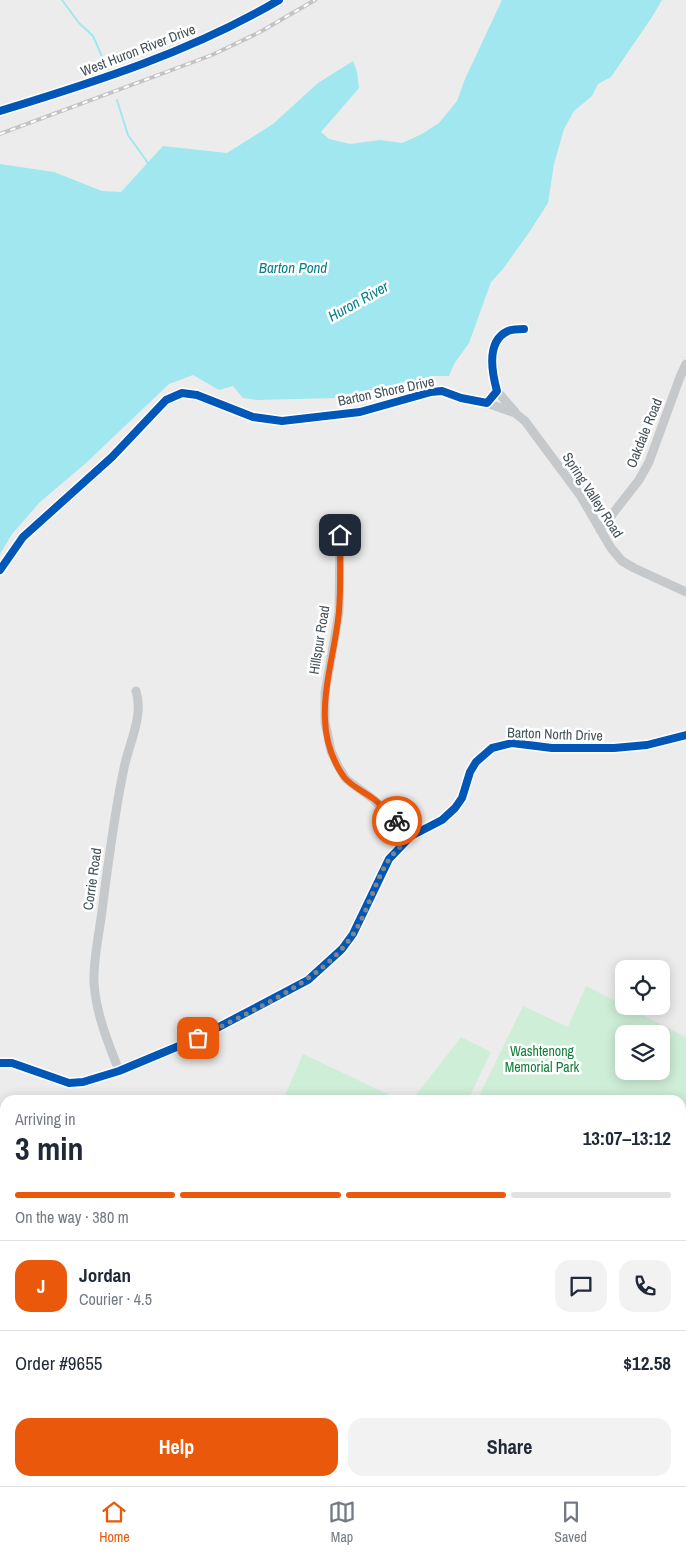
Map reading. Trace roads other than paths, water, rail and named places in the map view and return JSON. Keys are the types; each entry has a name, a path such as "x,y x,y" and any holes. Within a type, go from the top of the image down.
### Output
{"street":[{"name":"West Huron River Drive","path":"0,111 42,99 173,52 250,17 280,0"},
{"path":"516,412 497,391 491,357 495,345 503,334 509,330 524,329"},
{"name":"Oakdale Road","path":"600,530 639,480 650,462 686,364"},
{"name":"Barton Shore Drive","path":"0,570 20,539 112,456 166,400 182,393 197,395 253,417 282,421 360,412 431,392 442,391 461,398 487,403"},
{"path":"497,391 487,403 516,412"},
{"name":"Spring Valley Road","path":"516,412 565,473 611,548 622,561 686,592"},
{"name":"Hillspur Road","path":"340,535 339,612 325,693 325,722 331,751 346,779 374,799 411,836"},
{"name":"Corrie Road","path":"118,1071 97,1007 94,981 113,828 124,768 140,703 136,691"},
{"name":"Barton North Drive","path":"0,1063 20,1066 69,1083 83,1082 118,1071 198,1038 308,980 342,949 354,934 389,859 411,836 442,820 455,808 462,798 470,772 476,762 492,748 512,743 552,748 614,748 647,745 686,735"}],"water":[{"name":"Barton Pond","path":"502,0 662,0 611,77 598,84 592,96 574,111 564,129 554,164 548,203 503,269 491,282 469,343 454,364 449,376 433,376 336,398 257,400 243,398 233,386 219,390 193,375 169,384 86,463 40,502 12,534 0,554 0,164 54,172 102,191 121,192 163,146 227,153 273,124 318,83 353,61 357,72 359,88 321,132 329,139 350,144 380,140 402,143 422,134 439,123 457,101 465,79"}],"waterway":[{"path":"62,0 79,23 93,36 108,70"},
{"path":"117,100 128,135 148,163 147,165"}],"railway":[{"path":"0,134 212,55 260,32 315,0"}],"water label":[{"name":"Huron River","path":"358,301"}],"park label":[{"name":"Washtenong Memorial Park","path":"542,1060"}]}
